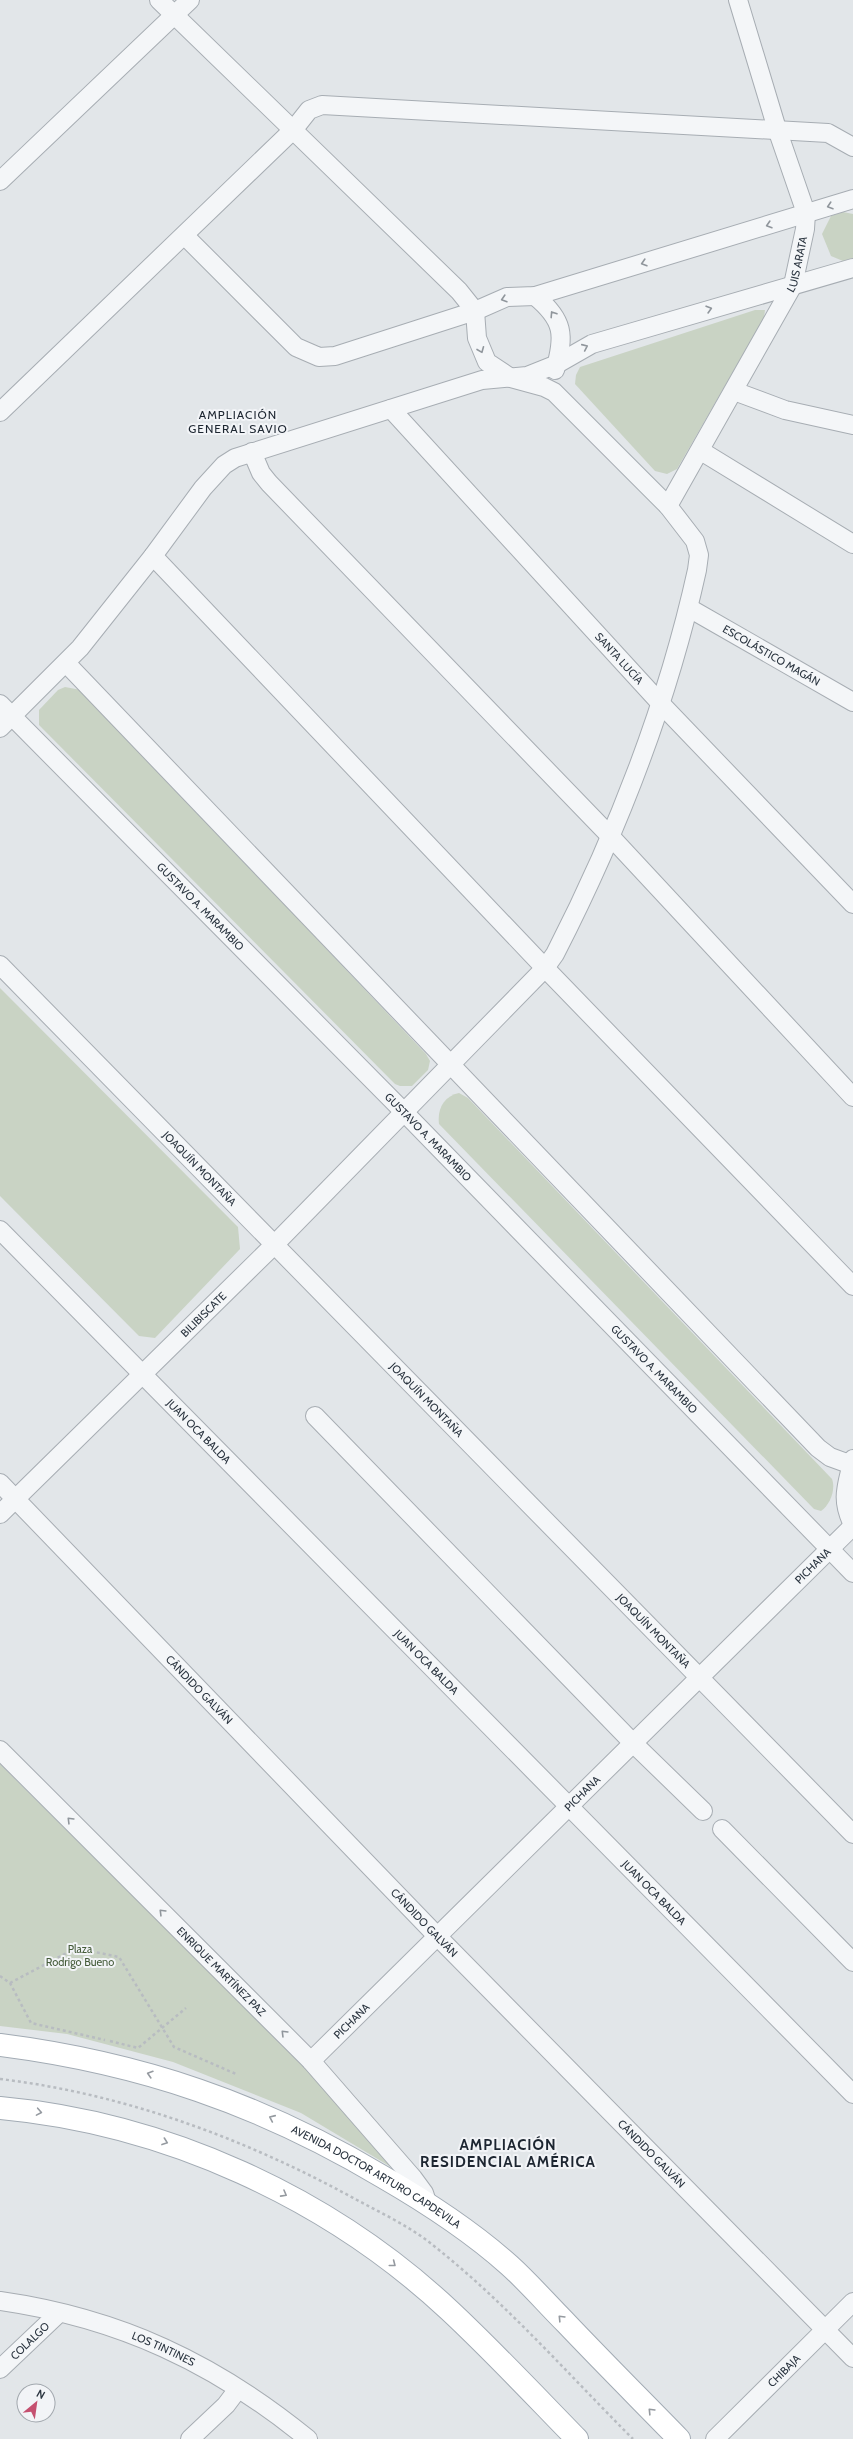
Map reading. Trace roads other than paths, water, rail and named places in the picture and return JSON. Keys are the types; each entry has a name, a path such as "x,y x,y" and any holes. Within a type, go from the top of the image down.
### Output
{"main road":[{"name":"AVENIDA DOCTOR ARTURO CAPDEVILA","path":"0,2045 42,2050 126,2066 198,2089 266,2115 321,2140 428,2204 458,2224 510,2266 679,2439"},
{"path":"0,2108 49,2114 156,2139 217,2161 326,2217 370,2246 448,2309 577,2439"}],"street":[{"path":"159,0 294,129 459,291 475,311 477,338 487,362 511,378 544,386 554,392"},
{"path":"0,181 190,0"},
{"name":"LUIS ARATA","path":"668,506 701,451 793,285 805,229 806,213 777,129 738,0"},
{"path":"0,412 185,236 294,129 310,110 322,105 828,133 853,147"},
{"path":"185,236 296,347 319,357 335,356 475,311 507,297 535,296 853,198"},
{"path":"4,716 66,663 154,556 211,479 224,465 252,452 482,380 527,376 557,364 592,344 853,268"},
{"path":"535,296 548,306 560,325 562,337 552,383 554,392"},
{"path":"734,391 785,410 853,425"},
{"name":"BILIBISCATE","path":"0,1514 274,1245 403,1111 452,1064 545,968 555,954 612,838 662,705 689,608 699,555 695,541 668,506 554,392"},
{"name":"SANTA LUCÍA","path":"391,409 662,705 853,904"},
{"path":"701,451 853,544"},
{"path":"252,452 261,473 269,484 612,838 853,1097"},
{"path":"154,556 545,968 853,1286"},
{"name":"ESCOLÁSTICO MAGÁN","path":"689,608 853,702"},
{"path":"66,663 452,1064 818,1448 830,1457 852,1462 844,1497 847,1513 853,1525"},
{"name":"GUSTAVO A. MARAMBIO","path":"4,716 403,1111 853,1573"},
{"name":"JOAQUÍN MONTAÑA","path":"0,966 853,1834"},
{"name":"JUAN OCA BALDA","path":"0,1230 142,1376 853,2094"},
{"path":"315,1416 634,1744 703,1811"},
{"name":"CÁNDIDO GALVÁN","path":"0,1483 438,1937 853,2358"},
{"name":"PICHANA","path":"311,2061 700,1679 853,1525"},
{"name":"ENRIQUE MARTÍNEZ PAZ","path":"0,1750 311,2061 413,2178 424,2193 428,2204"},
{"path":"722,1829 853,1962"},
{"name":"LOS TINTINES","path":"0,2301 59,2312 127,2331 165,2347 238,2388 281,2417 308,2439"},
{"name":"CHIBAJA","path":"715,2439 853,2302"},
{"name":"COLALGO","path":"0,2369 59,2312"},
{"path":"190,2439 226,2405 238,2388"}],"district":[{"name":"AMPLIACIÓN GENERAL SAVIO","path":"238,422"},
{"name":"AMPLIACIÓN RESIDENCIAL AMÉRICA","path":"508,2154"}],"park label":[{"name":"Plaza Rodrigo Bueno","path":"80,1955"}]}
